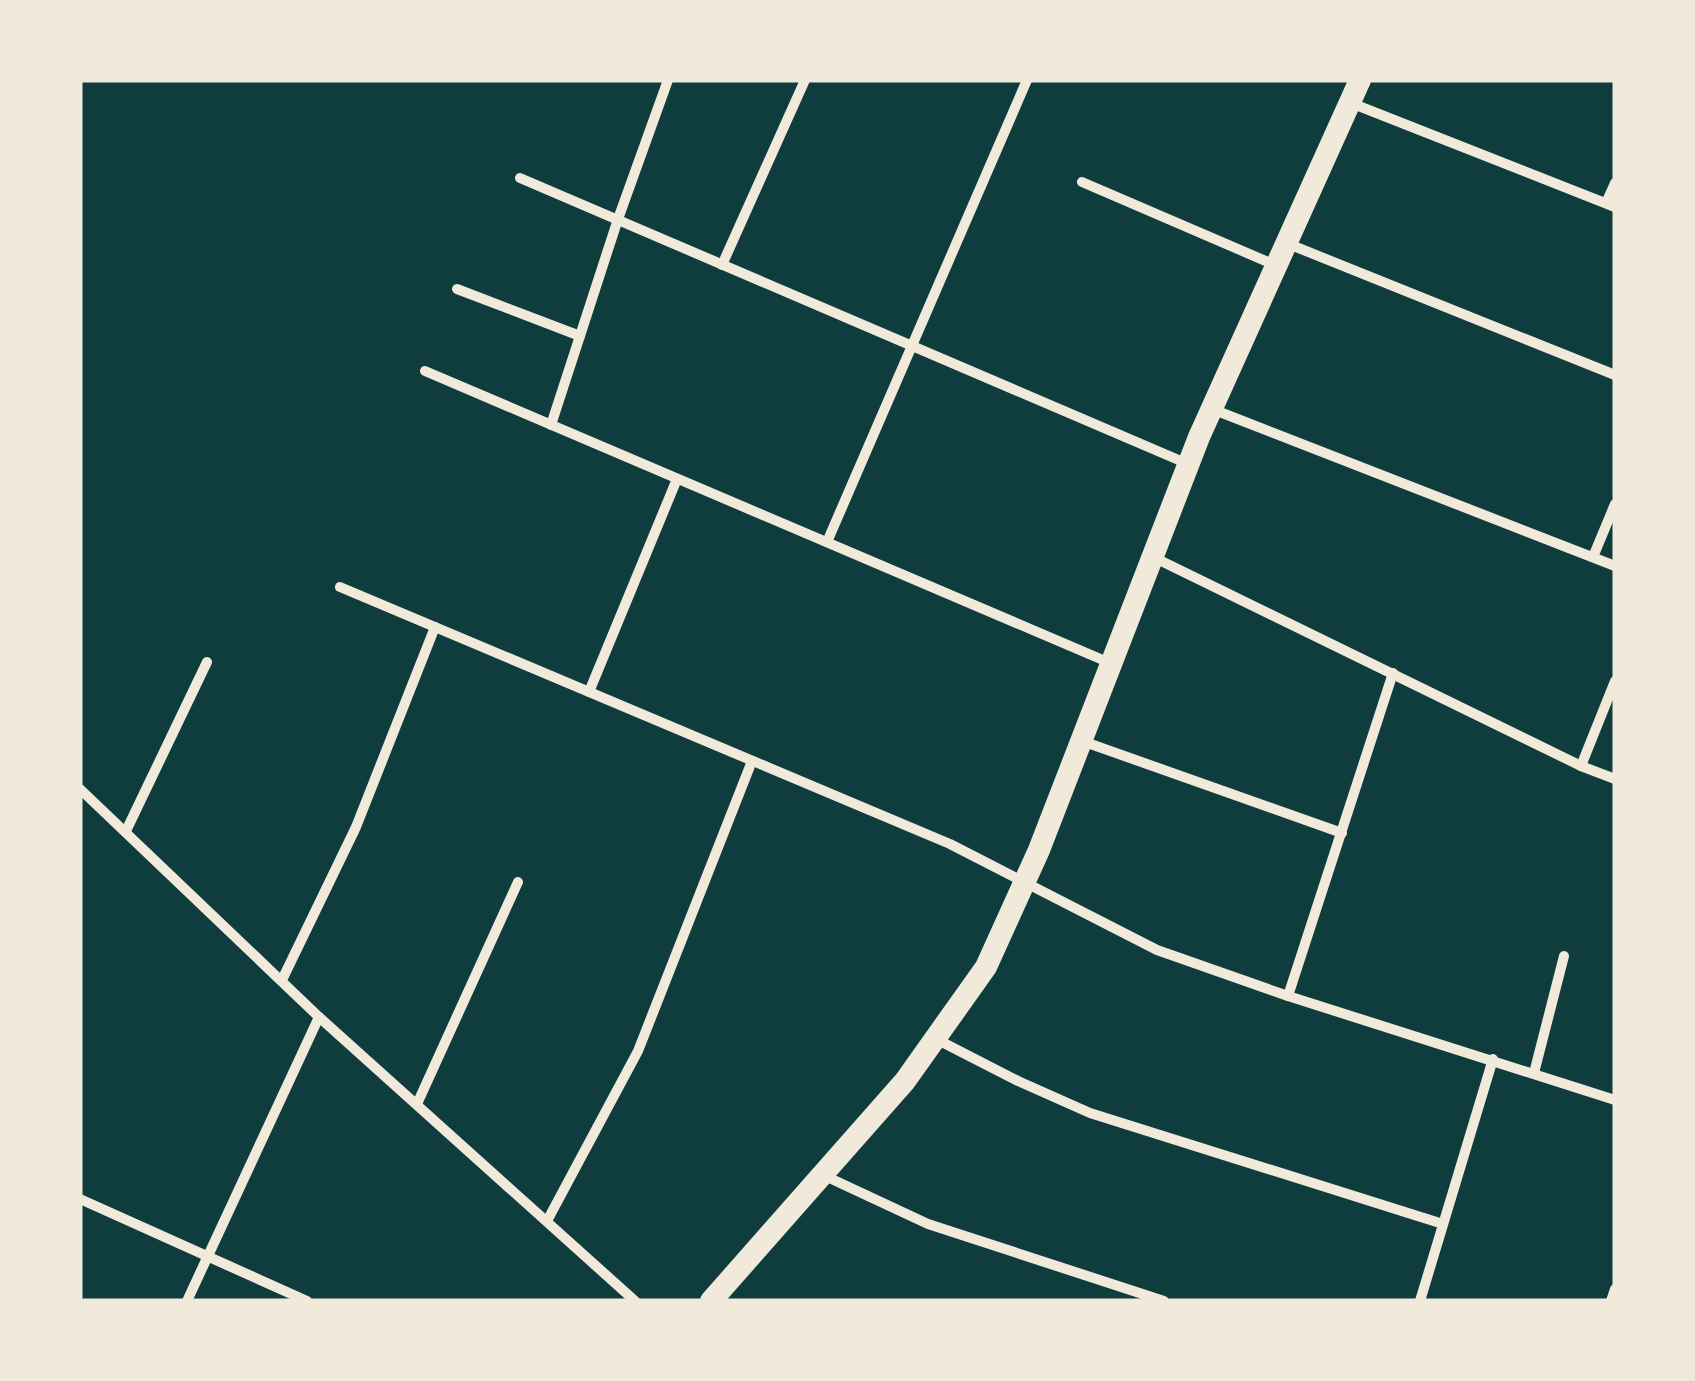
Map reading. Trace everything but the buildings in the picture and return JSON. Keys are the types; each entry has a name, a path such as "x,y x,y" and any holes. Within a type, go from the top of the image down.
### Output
{"main road":[{"path":"712,1301 905,1080 986,967 1024,883 1211,409 1360,80"}],"street":[{"path":"552,425 618,219 668,80"},
{"path":"722,265 805,80"},
{"path":"827,542 1027,80"},
{"path":"1350,103 1611,205 1615,182"},
{"path":"520,178 1188,464"},
{"path":"1082,182 1275,265"},
{"path":"1285,242 1615,375"},
{"path":"457,288 580,336"},
{"path":"426,372 1111,664"},
{"path":"1211,409 1615,566"},
{"path":"589,692 677,479"},
{"path":"1593,557 1615,504"},
{"path":"1152,557 1580,766 1615,779"},
{"path":"340,587 950,844 1157,950 1615,1100"},
{"path":"282,980 356,827 435,627"},
{"path":"126,832 207,662"},
{"path":"1288,996 1394,673"},
{"path":"1580,766 1615,680"},
{"path":"1081,740 1342,833"},
{"path":"547,1221 638,1051 752,761"},
{"path":"80,789 320,1017 635,1301"},
{"path":"416,1104 518,882"},
{"path":"1534,1073 1564,956"},
{"path":"186,1301 320,1017"},
{"path":"935,1039 1018,1082 1090,1113 1443,1224"},
{"path":"1420,1301 1492,1059"},
{"path":"822,1174 928,1224 1164,1301"},
{"path":"80,1199 306,1301"},
{"path":"1612,1301 1615,1289"}]}
